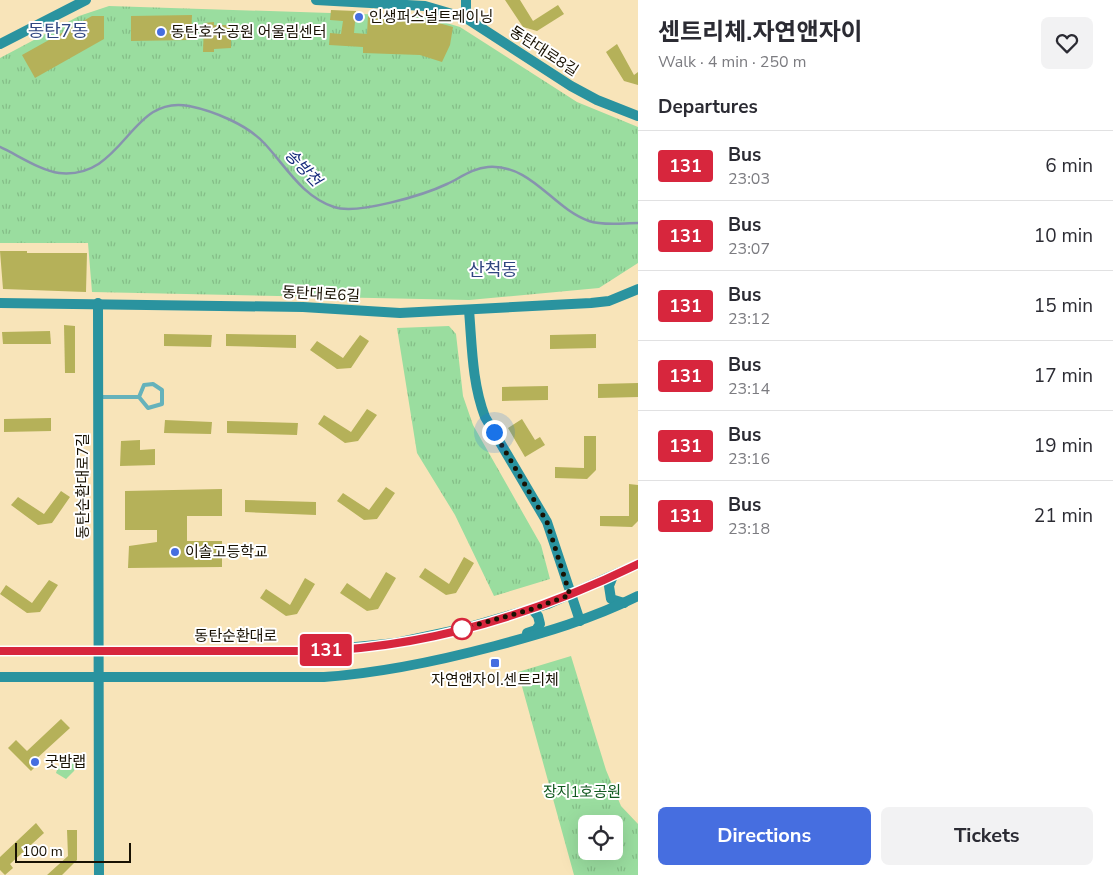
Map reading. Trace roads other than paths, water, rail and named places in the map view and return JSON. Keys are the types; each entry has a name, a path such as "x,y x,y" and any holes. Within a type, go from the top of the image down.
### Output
{"street":[{"path":"0,44 86,0"},
{"name":"동탄대로8길","path":"316,0 410,4 425,6 466,18 571,86 597,100 638,116"},
{"path":"466,0 466,18"},
{"name":"동탄대로6길","path":"0,303 303,307 391,313 609,301 638,289"},
{"name":"동탄순환대로7길","path":"98,303 99,875"},
{"path":"470,310 475,385 485,417 547,522 580,621"},
{"name":"동탄순환대로","path":"0,651 316,651 364,648 427,637 532,609 570,595 638,564"},
{"path":"613,576 609,586 611,599 624,603"},
{"path":"0,677 99,673 351,675 418,666 504,644 580,621 638,596"},
{"path":"504,644 536,630 540,620 532,609"}],"lane":[{"path":"154,384 162,390 162,404 148,408 139,397 144,385 154,384"},
{"path":"98,397 139,397"}],"waterway":[{"name":"송방천","path":"0,147 52,172 81,172 99,164 153,112 169,106 189,106 220,115 258,137 304,189 334,207 345,209 390,203 447,184 472,171 488,167 503,168 517,172 530,179 564,207 589,221 607,224 638,223"}],"place":[{"name":"인생퍼스널트레이닝","path":"359,17"},
{"name":"동탄호수공원 어울림센터","path":"161,32"},
{"name":"이솔고등학교","path":"175,552"},
{"name":"자연앤자이.센트리체","path":"495,663"},
{"name":"굿밤랩","path":"35,762"}],"district":[{"name":"동탄7동","path":"58,31"},
{"name":"산척동","path":"493,270"}],"park label":[{"name":"장지1호공원","path":"582,792"}]}
